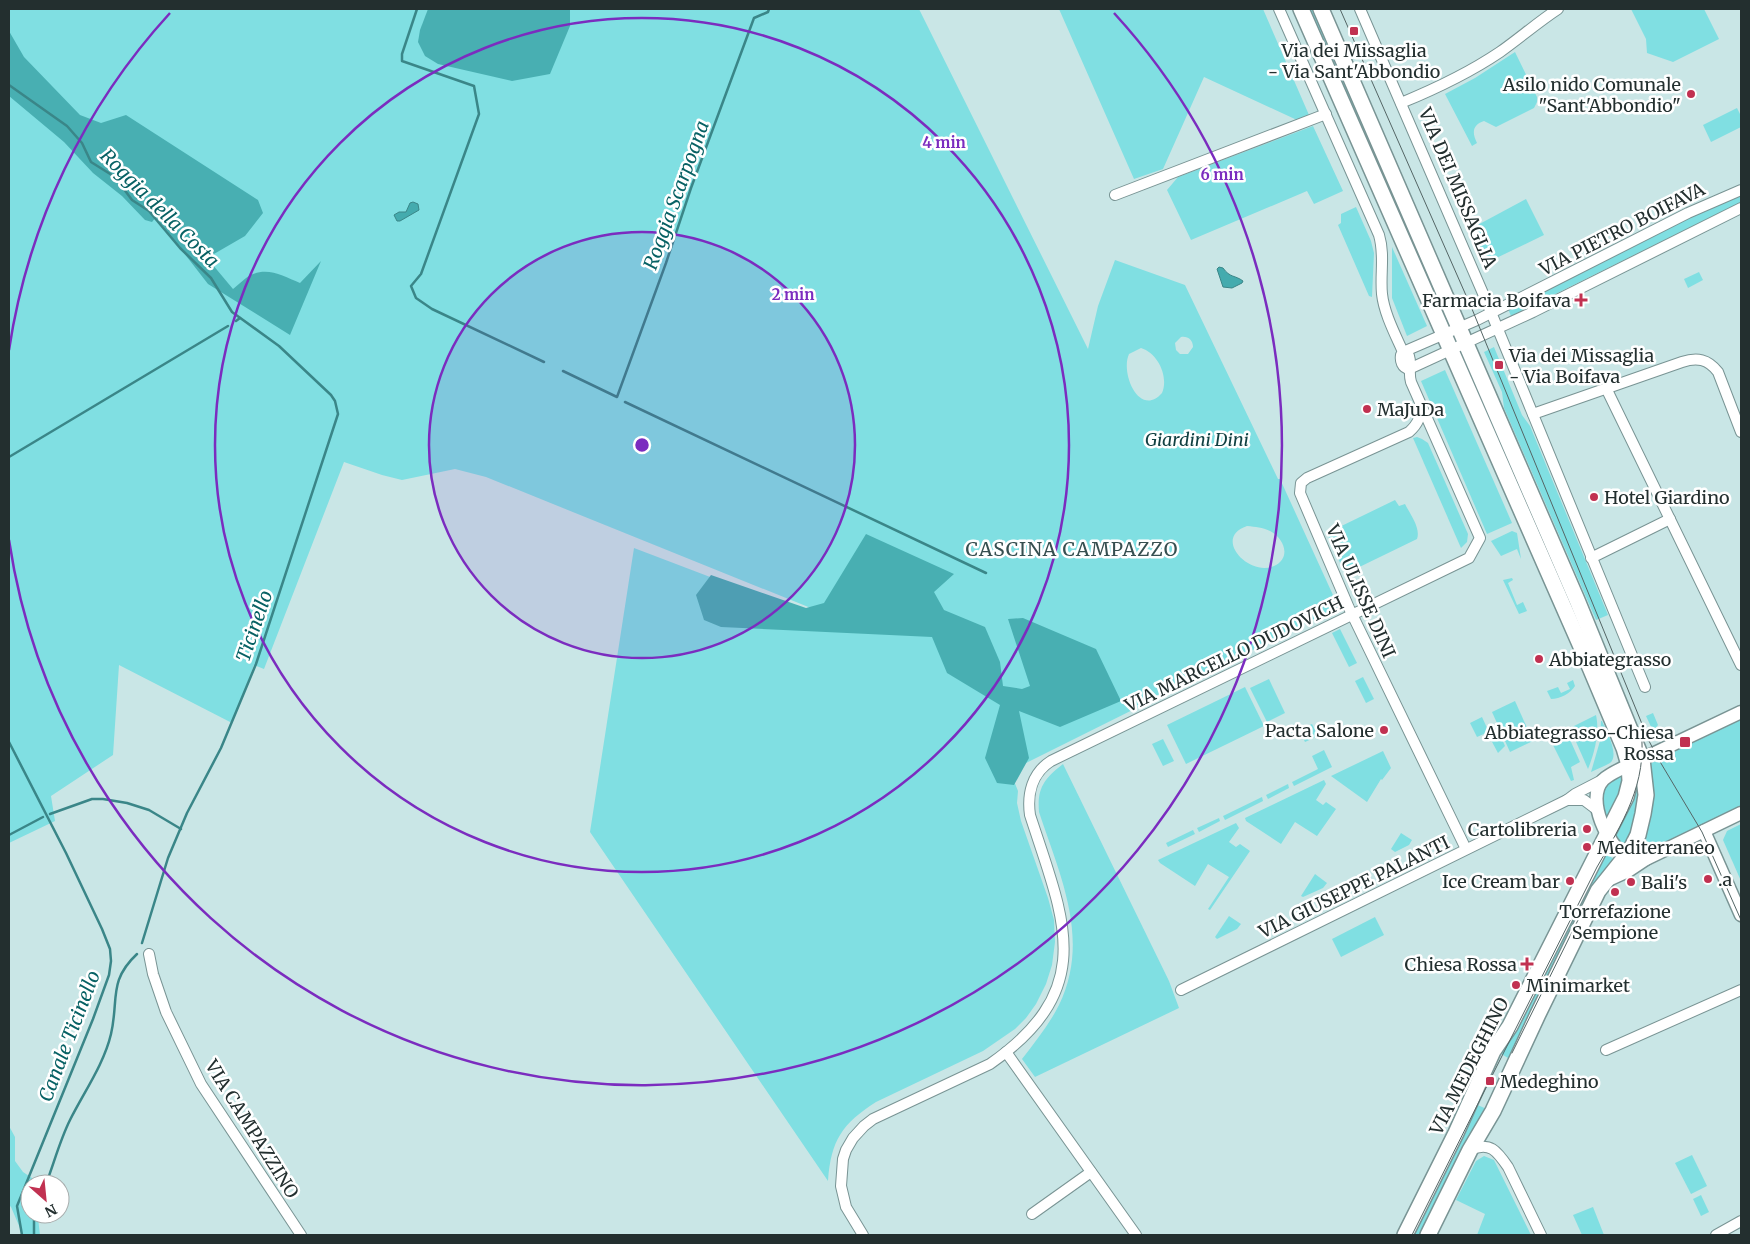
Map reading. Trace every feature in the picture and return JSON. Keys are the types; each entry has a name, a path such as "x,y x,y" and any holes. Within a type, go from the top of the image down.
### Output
{"main road":[{"path":"1301,9 1619,735 1635,762"},
{"path":"1321,9 1574,592 1646,795 1638,835 1626,856 1598,891 1493,1110 1470,1150 1428,1235"},
{"name":"VIA MEDEGHINO","path":"1405,1235 1494,1051 1510,1026 1626,797 1635,762"}],"street":[{"path":"1279,9 1379,235 1383,250 1383,300 1403,352 1409,356 1411,362 1409,369 1411,382 1440,447"},
{"name":"VIA DEI MISSAGLIA","path":"1360,9 1498,329 1645,687"},
{"path":"1401,102 1463,74 1500,52 1539,21 1558,9"},
{"path":"1115,195 1326,114"},
{"name":"VIA PIETRO BOIFAVA","path":"1460,328 1688,213 1741,190"},
{"name":"VIA PIETRO BOIFAVA","path":"1467,344 1741,208"},
{"path":"1403,352 1460,328"},
{"path":"1409,369 1467,344"},
{"path":"1533,414 1691,360 1704,360 1718,372 1741,432"},
{"path":"1606,388 1741,665"},
{"path":"1409,432 1419,420 1420,401"},
{"path":"1409,432 1426,432 1440,447"},
{"name":"VIA ULISSE DINI","path":"1409,432 1311,475 1304,480 1300,487 1300,493 1352,615 1466,849"},
{"name":"VIA MARCELLO DUDOVICH","path":"862,1235 846,1207 840,1186 843,1159 848,1146 857,1134 873,1119 990,1064 1006,1052 1033,1026 1049,1005 1058,983 1063,963 1064,939 1060,911 1030,815 1028,801 1036,776 1047,763 1469,558 1480,538 1440,447"},
{"path":"1591,558 1670,519"},
{"path":"1646,858 1634,859 1626,856 1607,833 1596,809 1597,793 1604,779 1635,762 1741,712"},
{"name":"VIA GIUSEPPE PALANTI","path":"1181,990 1567,800 1604,779"},
{"path":"1567,800 1584,800 1596,809"},
{"path":"1606,881 1628,871 1646,858 1741,813"},
{"path":"1704,831 1741,915"},
{"name":"VIA CAMPAZZINO","path":"149,954 153,974 166,1012 201,1084 301,1235"},
{"path":"1606,1050 1741,990"},
{"path":"1006,1052 1136,1235"},
{"path":"1470,1150 1479,1146 1486,1146 1501,1156 1508,1166 1542,1235"},
{"path":"1032,1214 1091,1172"},
{"path":"1716,1235 1741,1221"}],"green space":[{"name":"Giardini Dini","path":"9,9 919,9 1088,349 1098,306 1115,260 1185,285 1278,479 1280,479 1338,606 1010,771 1018,791 1017,803 1021,821 1054,920 1055,942 1052,965 1046,984 1036,1004 1015,1029 983,1051 876,1102 855,1118 840,1134 832,1154 828,1181 590,832 634,548 784,605 843,621 486,477 455,469 402,480 344,462 264,669 254,665 232,723 119,665 113,755 51,796 55,821 9,843","holes":["1181,337 1188,338 1192,342 1193,347 1188,354 1180,354 1176,350 1175,343","1141,348 1157,360 1163,373 1164,387 1162,393 1154,399 1146,400 1140,397 1134,390 1127,372 1129,354","1247,526 1270,531 1282,543 1284,548 1283,558 1274,566 1264,568 1254,566 1245,561 1238,555 1234,547 1233,539 1237,532"]},
{"path":"1059,9 1263,9 1309,115 1297,120 1204,77 1163,169 1134,179"},
{"path":"1307,9 1313,9 1408,225 1403,227"},
{"path":"1631,9 1704,9 1719,39 1673,62 1647,53 1646,39"},
{"path":"1515,52 1537,97 1537,102 1534,108 1496,127 1484,121 1477,125 1474,130 1474,136 1477,143 1472,146 1445,94 1475,78"},
{"path":"1737,108 1741,116 1741,127 1711,142 1703,125"},
{"path":"1313,126 1343,191 1314,204 1307,191 1191,240 1167,190 1178,177"},
{"path":"1741,196 1741,202 1511,316 1508,309 1708,209"},
{"path":"1526,199 1544,235 1486,263 1472,228"},
{"path":"1356,207 1371,241 1374,253 1372,297 1369,296 1338,225 1341,223 1341,214"},
{"path":"1392,247 1427,326 1407,336 1392,298"},
{"path":"1699,272 1703,280 1688,288 1684,279"},
{"path":"1494,347 1522,415 1530,426 1608,615 1596,620 1504,408 1502,392 1484,352"},
{"path":"1445,370 1512,523 1487,534 1421,381"},
{"path":"1417,437 1428,443 1468,534 1467,542 1461,548 1413,438"},
{"path":"1395,500 1399,506 1405,504 1418,530 1417,539 1345,574 1327,533"},
{"path":"1512,531 1517,533 1521,559 1517,549 1501,556 1491,541"},
{"path":"1512,578 1513,580 1508,583 1517,605 1523,602 1527,611 1519,614 1503,580"},
{"path":"1340,629 1357,663 1349,667 1332,633"},
{"path":"1363,677 1374,699 1366,703 1355,681"},
{"path":"1269,679 1285,713 1267,722 1250,688"},
{"path":"1573,680 1575,686 1571,691 1561,697 1551,699 1547,691 1558,687 1561,693 1570,689 1567,683"},
{"path":"1245,687 1264,726 1186,764 1167,725"},
{"path":"1515,701 1533,741 1510,752 1492,712"},
{"path":"1653,713 1658,725 1653,731 1646,716"},
{"path":"1596,715 1597,736 1588,769 1570,728"},
{"path":"1482,717 1488,730 1477,737 1470,723"},
{"path":"1741,719 1741,809 1649,853 1634,854 1649,761 1690,740 1692,743"},
{"path":"1601,721 1611,742 1614,754 1610,763 1591,772 1600,741"},
{"path":"1312,724 1318,736 1305,742 1299,730"},
{"path":"1498,730 1505,746 1498,753 1491,740 1493,734"},
{"path":"1567,733 1580,762 1571,767 1574,780 1571,781 1551,741"},
{"path":"1163,739 1174,761 1163,766 1152,744"},
{"path":"1324,750 1332,767 1294,786 1292,782 1318,769 1312,756"},
{"path":"1383,751 1391,768 1381,779 1367,802 1331,776"},
{"path":"1063,764 1169,981 1179,1008 1035,1077 1022,1059 1059,1005 1068,980 1072,956 1069,908 1039,812 1039,796 1043,785 1051,774"},
{"path":"1637,767 1640,807 1627,846 1623,847 1613,834"},
{"path":"1623,773 1625,783 1607,821 1602,805 1603,792 1609,782"},
{"path":"1324,780 1326,784 1316,800 1323,805 1326,802 1336,809 1317,836 1295,822 1281,844 1246,821 1245,818"},
{"path":"1288,784 1289,788 1268,799 1266,795"},
{"path":"1262,797 1263,801 1225,820 1223,816"},
{"path":"1219,818 1220,821 1199,832 1197,828"},
{"path":"1236,823 1239,828 1229,842 1236,847 1240,844 1250,851 1210,910 1208,909 1229,877 1208,864 1195,886 1158,860"},
{"path":"1741,824 1741,881 1723,840 1727,831"},
{"path":"1193,830 1195,834 1168,847 1166,843"},
{"path":"1401,833 1412,840 1409,845 1395,852 1391,849"},
{"path":"1603,849 1616,862 1513,1061 1498,1052"},
{"path":"1315,874 1327,883 1323,888 1303,897 1301,896"},
{"path":"1229,916 1241,924 1237,929 1217,939 1215,937"},
{"path":"1375,917 1384,935 1341,957 1332,939"},
{"path":"1473,1103 1489,1110 1423,1235 1409,1235"},
{"path":"9,1126 15,1137 15,1161 26,1174 20,1174 20,1224 39,1224 40,1235 23,1235 9,1205"},
{"path":"1692,1155 1707,1186 1691,1194 1675,1163"},
{"path":"1484,1156 1494,1160 1531,1235 1477,1235 1485,1214 1456,1200 1476,1161"},
{"path":"1701,1195 1709,1212 1701,1216 1693,1199"},
{"path":"1593,1207 1604,1235 1582,1235 1573,1215"}],"shaded area":[{"path":"428,9 570,9 570,26 550,74 512,81 438,64 425,56 418,42 420,30"},
{"path":"9,31 24,57 80,115 101,123 126,115 258,200 263,213 245,236 207,258 233,289 249,276 262,272 275,273 300,283 321,261 290,335 208,284 156,217 152,222 145,220 122,196 93,173 64,142 9,96"},
{"path":"410,203 418,204 419,210 397,221 394,215 399,212 406,212"},
{"path":"1219,267 1243,281 1242,283 1232,288 1223,287 1217,269"},
{"path":"866,534 954,574 934,592 944,610 985,627 1000,662 1003,686 1022,689 1030,686 1008,619 1023,618 1096,649 1121,701 1060,727 1019,711 1029,758 1014,785 997,783 985,758 1000,705 947,673 932,637 721,627 704,620 696,595 711,575 806,608 824,603"}],"waterway":[{"path":"417,9 402,54 402,61 474,86 479,114 421,274 411,286 416,298 432,309 544,362"},
{"name":"Roggia Scarpogna","path":"563,371 617,397 754,18 768,12 769,9"},
{"name":"Ticinello","path":"9,85 67,126 82,143 91,162 115,177 132,200 149,211 180,248 211,278 232,312 279,346 331,395 335,401 338,414 256,664 221,748 187,813 168,858 142,943"},
{"name":"Roggia della Costa","path":"236,321 240,318"},
{"path":"9,457 228,326"},
{"path":"625,402 986,573"},
{"name":"Canale Ticinello","path":"9,742 66,853 102,929 110,949 111,961 109,975 93,1019 17,1206 22,1235"},
{"path":"50,814 92,799 103,799 127,803 149,810 181,829"},
{"path":"9,835 43,817"},
{"path":"50,1174 66,1128 99,1067 108,1045 118,982 128,964 137,954"},
{"path":"34,1224 34,1235"}],"tram line":[{"path":"1340,9 1472,309 1649,741 1702,832 1741,920"},
{"path":"1412,1235 1597,867 1624,819 1637,785 1641,768 1641,730"},
{"path":"1512,1053 1583,910"}],"place":[{"name":"Via dei Missaglia - Via Sant'Abbondio","path":"1354,31"},
{"name":"Asilo nido Comunale \"Sant'Abbondio\"","path":"1691,94"},
{"name":"Farmacia Boifava","path":"1581,300"},
{"name":"Via dei Missaglia - Via Boifava","path":"1499,365"},
{"name":"MaJuDa","path":"1367,409"},
{"name":"Hotel Giardino","path":"1594,497"},
{"name":"Abbiategrasso","path":"1539,659"},
{"name":"Pacta Salone","path":"1384,730"},
{"name":"Abbiategrasso-Chiesa Rossa","path":"1685,742"},
{"name":"Cartolibreria","path":"1587,829"},
{"name":"Mediterraneo","path":"1587,847"},
{"name":".a","path":"1708,879"},
{"name":"Ice Cream bar","path":"1570,881"},
{"name":"Bali's","path":"1631,882"},
{"name":"Torrefazione Sempione","path":"1615,892"},
{"name":"Chiesa Rossa","path":"1527,964"},
{"name":"Minimarket","path":"1516,985"},
{"name":"Medeghino","path":"1490,1081"}],"district":[{"name":"CASCINA CAMPAZZO","path":"1072,549"}]}
